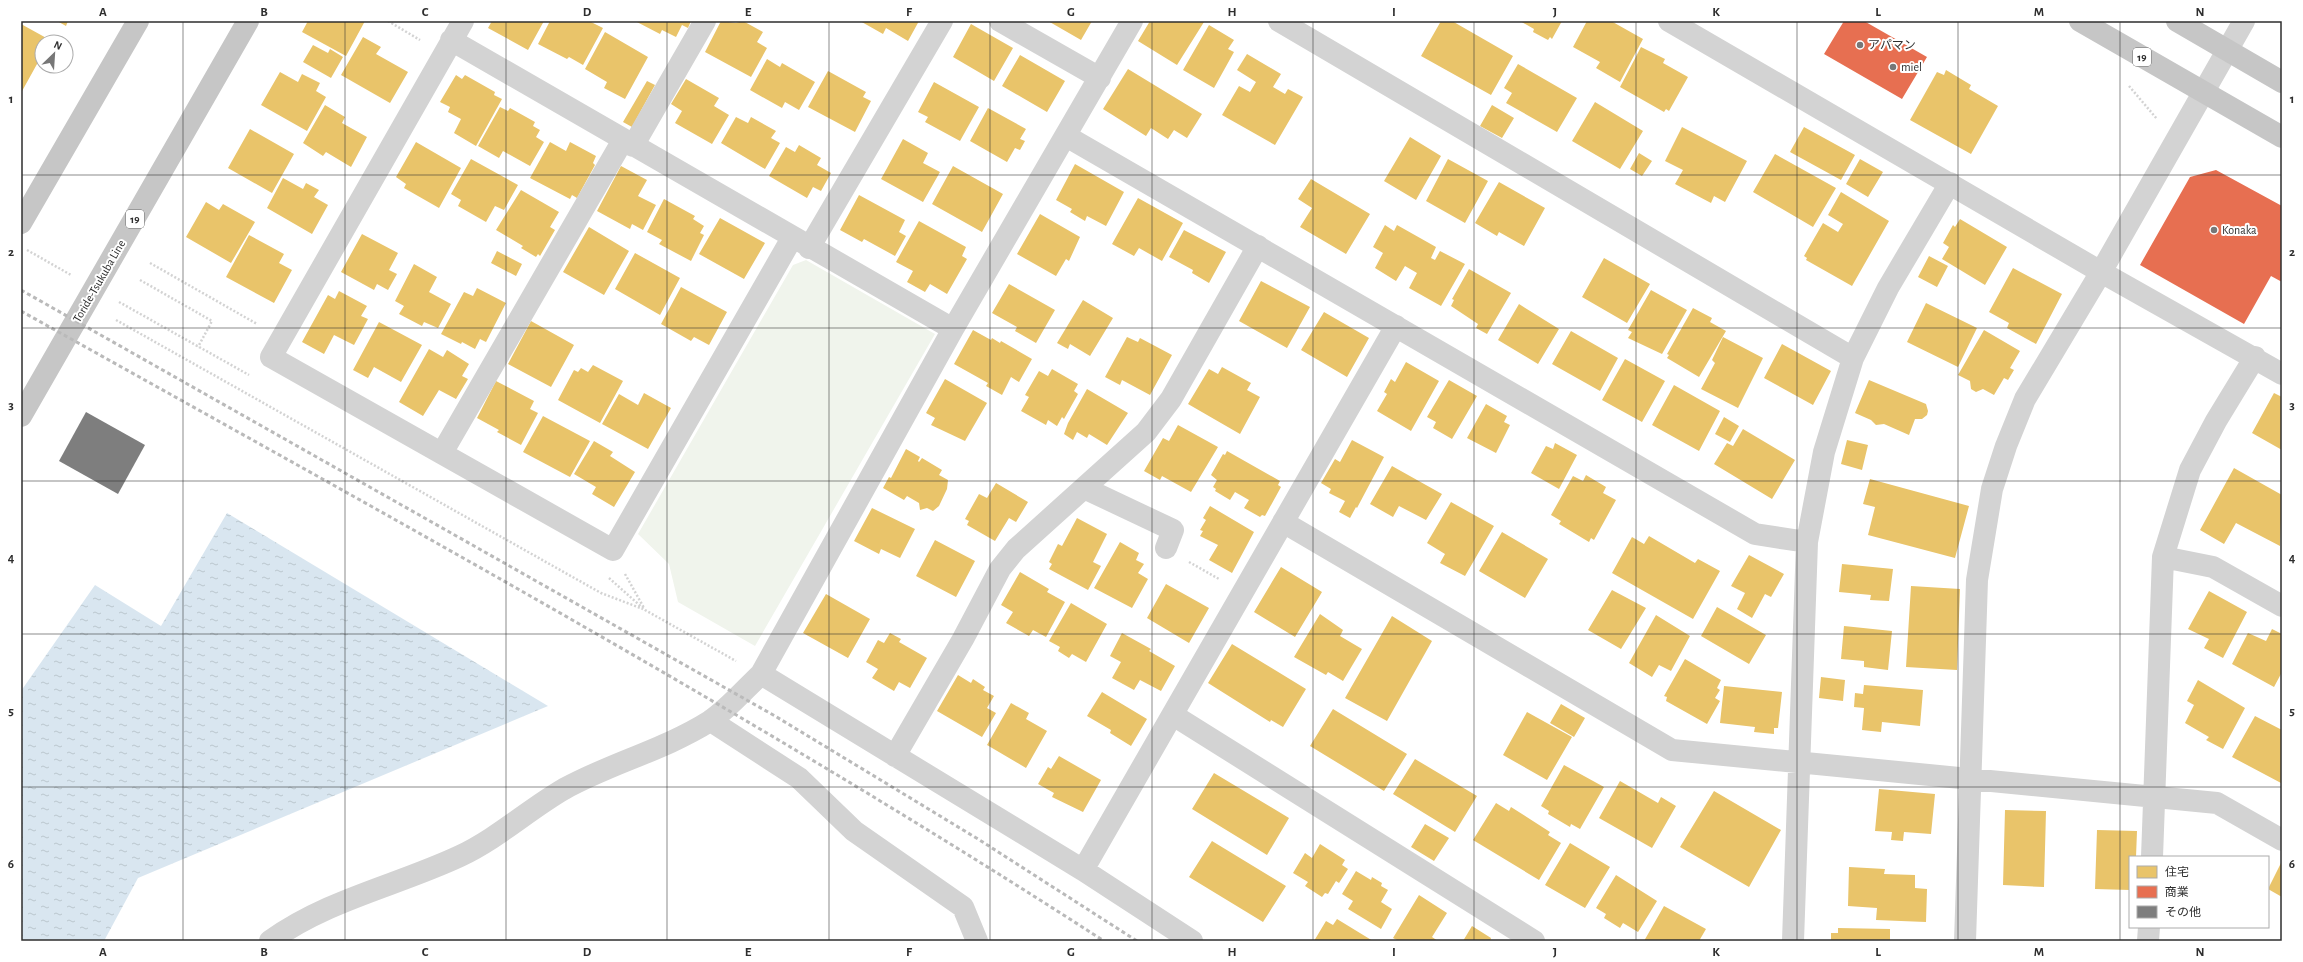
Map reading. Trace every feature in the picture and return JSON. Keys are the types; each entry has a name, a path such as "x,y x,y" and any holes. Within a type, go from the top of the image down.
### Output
{"main road":[{"path":"21,223 138,21"},
{"name":"Toride-Tsukuba Line","path":"21,416 248,21"},
{"name":"19","path":"2080,21 2282,137"},
{"path":"2177,21 2282,82"}],"street":[{"path":"463,21 271,357 613,550 800,243 942,21"},
{"path":"442,453 628,143 705,21"},
{"path":"1000,21 1100,78"},
{"path":"270,941 286,929 351,897 459,857 484,844 557,793 584,778 664,745 711,720 762,674 953,329 1132,21"},
{"path":"1279,21 1853,358"},
{"path":"1669,21 2101,272 2255,357 2282,374"},
{"path":"1964,941 1977,580 1992,489 2006,446 2025,399 2101,272 2244,21"},
{"path":"448,47 628,143 800,243 953,329"},
{"path":"1066,136 1755,534 1807,542"},
{"path":"1793,941 1807,542 1824,452 1853,358 1888,288 1950,183"},
{"path":"895,756 963,638 1000,569 1016,549 1146,432 1171,399 1258,246"},
{"path":"1083,870 1396,326"},
{"path":"2152,856 2162,557 2190,470 2216,421 2255,357"},
{"path":"1084,488 1173,530 1166,548"},
{"path":"1283,522 1672,750 2217,803 2282,840"},
{"path":"2162,557 2213,567 2282,606"},
{"path":"762,674 1083,870 1192,941"},
{"path":"1173,715 1534,941"},
{"path":"711,720 799,778 854,831 963,907 976,941"},
{"path":"2148,941 2149,928"}],"path":[{"path":"388,21 448,47"},
{"path":"2129,86 2157,119"},
{"path":"150,263 281,338"},
{"path":"140,280 212,321 198,346"},
{"path":"116,320 594,589 645,610 762,674"},
{"path":"1166,548 1243,593"},
{"path":"613,550 645,610"},
{"path":"610,578 645,610"}],"shaded area":[{"path":"806,260 935,334 755,646 678,602 669,564 638,534 793,265"}],"water":[{"path":"227,513 548,706 138,878 104,941 21,941 21,691 95,585 161,626"}],"building: 住宅":[{"path":"57,21 68,21 66,26"},
{"path":"308,21 365,21 346,56 302,32"},
{"path":"492,21 544,21 528,50 488,28"},
{"path":"550,21 589,21 603,28 583,65 569,57 567,59 538,44"},
{"path":"635,21 691,21 688,28 682,25 676,37 662,30 660,34"},
{"path":"721,21 736,23 743,21 763,32 757,42 767,48 751,77 705,52"},
{"path":"860,21 919,21 908,41 886,28 883,34"},
{"path":"1048,21 1092,21 1081,40"},
{"path":"1150,21 1204,22 1177,65 1138,41"},
{"path":"1441,21 1452,21 1513,56 1491,95 1421,56"},
{"path":"1520,21 1562,21 1552,39 1550,37 1548,40 1533,32 1534,29"},
{"path":"1587,21 1611,21 1643,39 1620,82 1596,68 1600,62 1573,47"},
{"path":"21,24 39,34 34,34 34,69 21,93"},
{"path":"971,24 1013,48 994,81 953,57"},
{"path":"1209,25 1234,40 1228,49 1234,52 1214,88 1183,70"},
{"path":"605,32 648,57 625,99 604,88 607,82 585,69"},
{"path":"363,37 381,47 376,54 408,72 390,103 341,75"},
{"path":"313,45 328,53 330,49 343,57 331,78 303,62"},
{"path":"1641,47 1665,59 1663,63 1688,77 1669,111 1666,109 1664,112 1620,87"},
{"path":"1247,54 1281,74 1273,87 1285,94 1288,89 1303,97 1275,145 1222,115 1239,86 1250,92 1256,82 1237,70"},
{"path":"1020,55 1065,81 1047,112 1002,86"},
{"path":"767,59 780,67 782,63 815,82 799,110 785,102 782,108 750,90"},
{"path":"1518,64 1577,98 1557,132 1506,103 1512,93 1504,88"},
{"path":"1128,69 1202,114 1187,138 1174,130 1168,139 1151,128 1146,136 1103,109"},
{"path":"1946,70 1971,85 1969,89 1998,106 1971,154 1910,120 1937,72 1944,75"},
{"path":"828,71 866,92 863,97 871,101 855,132 808,107"},
{"path":"280,72 298,82 302,74 320,83 316,91 326,97 307,131 261,105"},
{"path":"456,75 462,79 465,75 495,92 494,95 502,99 476,146 454,133 461,119 448,112 450,107 440,102"},
{"path":"686,79 719,98 714,106 729,115 712,144 675,123 682,111 671,104"},
{"path":"647,81 655,85 632,127 623,122"},
{"path":"934,82 979,107 960,141 925,122 928,117 918,112"},
{"path":"1595,102 1643,131 1620,169 1572,141"},
{"path":"325,105 345,117 342,123 367,137 351,167 326,152 323,156 303,143"},
{"path":"1492,105 1514,118 1502,138 1480,126"},
{"path":"500,107 508,111 510,108 535,122 533,126 540,130 536,137 544,142 530,166 503,151 499,158 478,146"},
{"path":"988,108 1026,129 1020,139 1025,141 1020,150 1015,148 1007,162 970,141"},
{"path":"736,117 748,123 751,117 776,131 771,138 780,143 765,169 721,143"},
{"path":"1682,127 1747,161 1725,202 1714,196 1711,203 1675,184 1683,170 1665,161"},
{"path":"1804,127 1855,155 1841,180 1790,152"},
{"path":"250,129 294,154 272,193 228,168"},
{"path":"1410,137 1441,156 1416,200 1384,181"},
{"path":"903,139 928,153 923,163 940,172 923,202 881,179"},
{"path":"416,142 461,168 439,208 404,188 406,184 396,177"},
{"path":"550,142 566,151 570,142 596,156 593,163 595,165 577,198 572,195 570,199 530,178"},
{"path":"799,145 821,158 817,165 831,173 821,191 813,187 807,198 769,176 786,147 795,152"},
{"path":"1639,153 1652,161 1642,176 1630,169"},
{"path":"1775,154 1836,188 1813,227 1753,192"},
{"path":"471,159 518,185 504,210 495,206 486,222 458,206 461,200 451,194"},
{"path":"1448,159 1488,181 1465,223 1426,201"},
{"path":"1860,159 1883,172 1868,197 1846,184"},
{"path":"1075,164 1124,192 1106,226 1087,216 1085,221 1070,212 1072,209 1056,200"},
{"path":"621,166 647,180 638,196 656,205 643,230 632,224 630,229 597,211"},
{"path":"953,166 1003,194 982,232 932,204"},
{"path":"283,178 303,189 306,183 319,190 314,197 328,205 312,234 267,208"},
{"path":"1311,179 1370,214 1346,254 1300,227 1312,208 1298,199"},
{"path":"1499,182 1545,208 1524,246 1499,232 1497,236 1475,223"},
{"path":"521,190 559,212 550,227 555,230 540,256 538,254 536,257 521,248 523,246 496,230"},
{"path":"1841,192 1889,221 1852,286 1806,260 1807,258 1804,256 1823,223 1838,232 1843,224 1828,215"},
{"path":"859,195 905,220 899,232 906,236 895,256 864,239 862,242 840,230"},
{"path":"1138,198 1183,223 1162,261 1139,248 1134,256 1112,244"},
{"path":"664,199 695,216 693,219 704,226 700,233 704,235 691,261 659,244 662,240 647,232"},
{"path":"206,202 219,210 223,204 255,222 231,263 186,237"},
{"path":"1040,214 1080,237 1069,261 1066,259 1056,276 1017,254"},
{"path":"720,218 765,243 744,279 699,254"},
{"path":"1960,219 2007,247 1985,285 1942,259 1949,247 1943,243 1953,225 1955,227"},
{"path":"919,221 966,247 962,256 967,259 947,294 930,284 925,292 907,282 913,271 896,262"},
{"path":"1385,225 1394,231 1397,225 1436,247 1431,258 1435,260 1440,251 1465,264 1441,306 1409,288 1417,273 1405,266 1396,281 1375,268 1383,253 1373,247"},
{"path":"589,227 629,251 604,295 563,272"},
{"path":"1184,230 1226,252 1209,283 1192,273 1193,270 1169,257"},
{"path":"362,234 398,253 389,270 397,274 388,290 377,284 374,290 341,272"},
{"path":"249,235 284,254 279,263 292,270 274,303 226,277"},
{"path":"497,251 522,264 516,276 491,263"},
{"path":"635,253 680,278 660,315 615,289"},
{"path":"1929,256 1948,266 1937,287 1918,277"},
{"path":"1604,258 1650,284 1627,323 1582,297"},
{"path":"414,264 437,277 429,292 451,304 438,328 424,322 422,326 399,314 404,306 395,301"},
{"path":"2013,268 2062,294 2036,344 2007,328 2009,323 1989,312"},
{"path":"1469,269 1511,293 1487,334 1476,328 1478,324 1451,306 1454,300 1452,299"},
{"path":"1261,281 1310,307 1287,348 1239,321"},
{"path":"1009,284 1055,310 1036,343 1015,331 1017,327 992,313"},
{"path":"681,287 727,312 709,345 694,337 691,341 661,324"},
{"path":"477,288 506,303 486,342 480,339 475,349 441,334 464,292 473,296"},
{"path":"1651,290 1687,310 1662,354 1628,338 1632,332 1628,330"},
{"path":"339,291 367,306 361,316 368,319 354,345 334,335 324,354 302,342 328,295 335,299"},
{"path":"1083,300 1113,318 1090,356 1070,344 1068,349 1057,343"},
{"path":"1926,303 1977,328 1958,367 1907,342"},
{"path":"1519,304 1559,329 1538,364 1498,340"},
{"path":"1693,308 1712,318 1710,322 1726,331 1699,377 1667,358 1669,355 1667,354"},
{"path":"1324,312 1369,338 1347,377 1301,350"},
{"path":"531,321 574,345 551,387 508,364"},
{"path":"379,322 422,345 401,382 374,367 368,378 353,370"},
{"path":"973,330 991,340 992,338 1000,343 1001,341 1032,359 1019,382 1011,377 1002,395 986,386 988,383 954,364"},
{"path":"1984,330 2020,351 2010,368 2014,370 2008,380 2004,378 1994,395 1983,389 1976,392 1971,389 1970,381 1958,375"},
{"path":"1571,331 1618,358 1600,391 1552,364"},
{"path":"1127,337 1138,342 1140,338 1172,355 1150,395 1122,380 1120,385 1105,377"},
{"path":"1723,337 1763,358 1738,408 1701,389 1715,363 1712,360"},
{"path":"1782,344 1831,371 1813,405 1764,378"},
{"path":"429,349 443,357 447,350 469,364 462,376 468,379 456,399 439,390 423,416 399,402"},
{"path":"1625,359 1665,381 1642,422 1602,400"},
{"path":"1406,362 1439,381 1411,431 1377,411 1387,394 1384,392 1391,379 1395,382"},
{"path":"593,365 623,381 600,423 558,400 574,370 578,372 581,368 588,372"},
{"path":"1222,367 1251,383 1247,390 1260,397 1240,434 1188,404 1209,369 1218,374"},
{"path":"1052,369 1078,384 1074,391 1078,394 1064,419 1062,417 1057,426 1048,420 1046,425 1021,411 1029,397 1025,395 1039,371 1048,376"},
{"path":"945,379 987,403 965,441 931,425 935,418 926,413"},
{"path":"1449,380 1477,396 1452,439 1433,428 1436,422 1427,417"},
{"path":"1869,380 1926,404 1928,411 1927,415 1922,419 1915,419 1909,435 1884,424 1876,425 1871,420 1855,413"},
{"path":"496,381 534,401 530,409 538,413 521,445 497,432 499,430 477,418"},
{"path":"1674,385 1720,411 1699,451 1652,425"},
{"path":"1087,389 1128,413 1107,445 1089,434 1087,438 1077,432 1073,440 1064,434 1068,423"},
{"path":"644,393 671,408 648,449 602,424 619,394 638,405"},
{"path":"2274,393 2282,397 2282,450 2252,433"},
{"path":"1486,404 1507,416 1504,422 1510,425 1496,453 1467,438"},
{"path":"543,416 590,441 570,477 523,452"},
{"path":"1724,417 1739,426 1730,442 1715,434"},
{"path":"1178,425 1218,447 1191,492 1162,476 1160,480 1144,471 1163,438 1169,441"},
{"path":"1743,429 1795,460 1772,499 1714,464 1727,443 1733,446"},
{"path":"1352,440 1384,457 1357,508 1356,507 1350,518 1339,512 1345,501 1329,493 1331,489 1321,483 1335,459 1340,462"},
{"path":"1847,440 1868,445 1862,470 1841,464"},
{"path":"594,441 613,452 610,456 635,472 614,507 592,494 596,487 574,474"},
{"path":"1555,443 1577,455 1559,489 1531,473 1546,446 1553,449"},
{"path":"906,449 920,457 919,462 922,458 942,470 939,475 948,480 947,489 939,506 933,511 927,508 920,510 919,503 907,496 904,500 883,488 889,477 891,478"},
{"path":"1227,451 1280,481 1278,485 1281,487 1265,516 1262,515 1260,517 1244,508 1249,500 1235,492 1230,500 1215,491 1216,489 1213,487 1217,480 1211,475 1223,454 1225,455"},
{"path":"1392,466 1442,494 1426,520 1399,506 1393,517 1370,504"},
{"path":"2234,468 2282,495 2280,546 2236,523 2224,544 2200,530"},
{"path":"1586,475 1606,487 1603,493 1616,500 1594,540 1591,538 1589,542 1559,524 1561,521 1551,515 1573,476 1583,481"},
{"path":"1870,479 1969,506 1955,558 1868,535 1875,507 1863,504"},
{"path":"996,483 1028,502 1016,522 1009,518 995,541 967,525 969,521 965,519 979,494 987,498"},
{"path":"1451,502 1494,526 1465,576 1440,563 1445,554 1427,543"},
{"path":"1210,506 1254,532 1232,573 1209,560 1218,545 1200,536 1203,531 1200,530 1206,520 1203,518"},
{"path":"872,508 915,529 900,558 881,549 879,554 854,541"},
{"path":"1077,518 1107,534 1093,562 1101,566 1088,590 1049,569 1052,564 1049,562 1058,544 1062,546"},
{"path":"1502,532 1548,559 1525,598 1479,571"},
{"path":"1649,536 1695,563 1698,559 1720,571 1693,619 1612,573 1632,537 1644,544"},
{"path":"935,540 975,561 956,597 916,576"},
{"path":"1120,542 1139,553 1136,560 1144,564 1138,573 1148,579 1132,608 1094,588"},
{"path":"1749,555 1784,574 1771,597 1765,594 1752,618 1737,609 1745,593 1731,586"},
{"path":"1842,564 1893,569 1889,601 1870,600 1871,595 1839,592"},
{"path":"1281,567 1322,592 1295,637 1254,612"},
{"path":"1020,572 1049,589 1047,592 1065,602 1046,637 1033,630 1029,636 1006,623 1013,612 1001,605"},
{"path":"1166,584 1209,608 1189,643 1147,618"},
{"path":"1911,586 1960,589 1957,670 1906,667"},
{"path":"1612,590 1646,608 1621,649 1588,630"},
{"path":"2209,591 2247,612 2223,658 2204,648 2209,639 2188,629"},
{"path":"826,594 870,619 848,658 803,633"},
{"path":"1071,603 1107,624 1086,662 1072,654 1069,658 1058,651 1060,647 1049,641"},
{"path":"1717,607 1766,635 1749,664 1701,636"},
{"path":"1320,614 1343,630 1340,636 1362,649 1343,681 1328,672 1326,675 1294,657"},
{"path":"1656,615 1690,636 1671,671 1659,665 1652,677 1629,663"},
{"path":"1392,616 1432,641 1387,721 1345,698"},
{"path":"1844,626 1892,631 1888,670 1864,667 1864,661 1841,659"},
{"path":"2272,629 2282,634 2282,672 2274,687 2232,664 2248,633 2266,641"},
{"path":"890,633 901,639 899,642 927,658 910,688 899,682 894,691 872,678 878,669 866,662 878,640 884,643"},
{"path":"1122,633 1151,649 1149,651 1175,666 1161,691 1140,680 1134,690 1112,678 1121,662 1110,656"},
{"path":"1232,644 1306,689 1283,727 1271,720 1270,722 1208,683"},
{"path":"1685,659 1721,680 1717,688 1720,690 1715,698 1720,701 1707,724 1666,701 1667,697 1664,696"},
{"path":"958,675 971,683 973,679 985,687 983,690 994,696 987,708 996,713 982,737 937,711"},
{"path":"1821,677 1845,680 1843,701 1819,698"},
{"path":"2198,680 2245,708 2223,749 2206,740 2209,737 2185,723 2194,705 2187,701"},
{"path":"1864,685 1923,690 1920,726 1882,722 1881,732 1862,730 1864,708 1854,707 1855,693 1863,694"},
{"path":"1724,686 1782,692 1778,728 1774,728 1774,734 1754,732 1755,727 1720,723"},
{"path":"1102,692 1147,719 1131,746 1110,733 1111,730 1087,716"},
{"path":"1011,703 1029,713 1026,719 1047,731 1026,768 987,745"},
{"path":"1561,704 1585,718 1574,737 1550,723"},
{"path":"1333,709 1407,754 1384,791 1310,746"},
{"path":"1527,712 1572,737 1547,780 1503,755"},
{"path":"2255,716 2282,730 2281,783 2232,757"},
{"path":"1059,756 1101,780 1083,812 1052,797 1054,793 1038,784 1048,767 1051,769"},
{"path":"1415,759 1477,796 1455,832 1393,794"},
{"path":"1564,765 1604,787 1580,829 1571,824 1570,827 1548,814 1549,811 1541,806"},
{"path":"1214,773 1289,818 1267,855 1192,809"},
{"path":"1620,781 1658,803 1661,797 1676,806 1652,848 1599,818"},
{"path":"1879,789 1935,794 1931,834 1904,832 1903,841 1891,840 1892,832 1875,831"},
{"path":"1714,791 1781,830 1749,887 1680,847"},
{"path":"1496,803 1509,811 1511,807 1550,832 1548,835 1561,843 1539,880 1473,840"},
{"path":"2005,810 2046,811 2044,887 2003,885"},
{"path":"1425,824 1449,838 1434,861 1411,847"},
{"path":"2097,830 2137,831 2136,856 2129,856 2129,890 2095,889"},
{"path":"1212,841 1286,886 1263,922 1189,877"},
{"path":"1570,843 1610,867 1585,908 1545,885"},
{"path":"1320,844 1345,860 1342,865 1348,869 1339,883 1336,881 1328,894 1325,893 1322,897 1305,886 1308,882 1293,873 1305,853 1312,858"},
{"path":"2282,861 2282,897 2269,890"},
{"path":"1849,867 1885,869 1884,874 1915,875 1915,888 1927,889 1926,922 1876,920 1877,908 1848,906"},
{"path":"1356,871 1371,880 1372,877 1382,883 1381,886 1388,890 1381,902 1392,909 1381,929 1348,909 1353,901 1342,894"},
{"path":"1616,875 1657,901 1638,932 1623,923 1620,928 1604,918 1606,914 1596,908"},
{"path":"1419,895 1447,913 1432,937 1438,941 1399,941 1393,938"},
{"path":"1664,906 1706,929 1699,941 1644,941"},
{"path":"1337,919 1373,941 1314,941 1326,921 1333,925"},
{"path":"1472,926 1491,938 1490,941 1463,941"},
{"path":"1838,928 1890,929 1890,941 1831,941 1831,933 1838,933"}],"building: 商業":[{"path":"1844,21 1864,21 1927,57 1902,99 1824,54"},
{"path":"2216,170 2282,206 2282,282 2271,276 2244,324 2140,265 2190,177"}],"building: その他":[{"path":"86,412 145,445 118,494 59,461"}],"railway":[{"path":"21,290 775,716 978,839 1137,941"},
{"path":"21,311 568,617 838,775 972,857 1104,941"}],"place":[{"name":"アパマン","path":"1860,45"},
{"name":"miel","path":"1893,67"},
{"name":"Konaka","path":"2214,230"}]}
